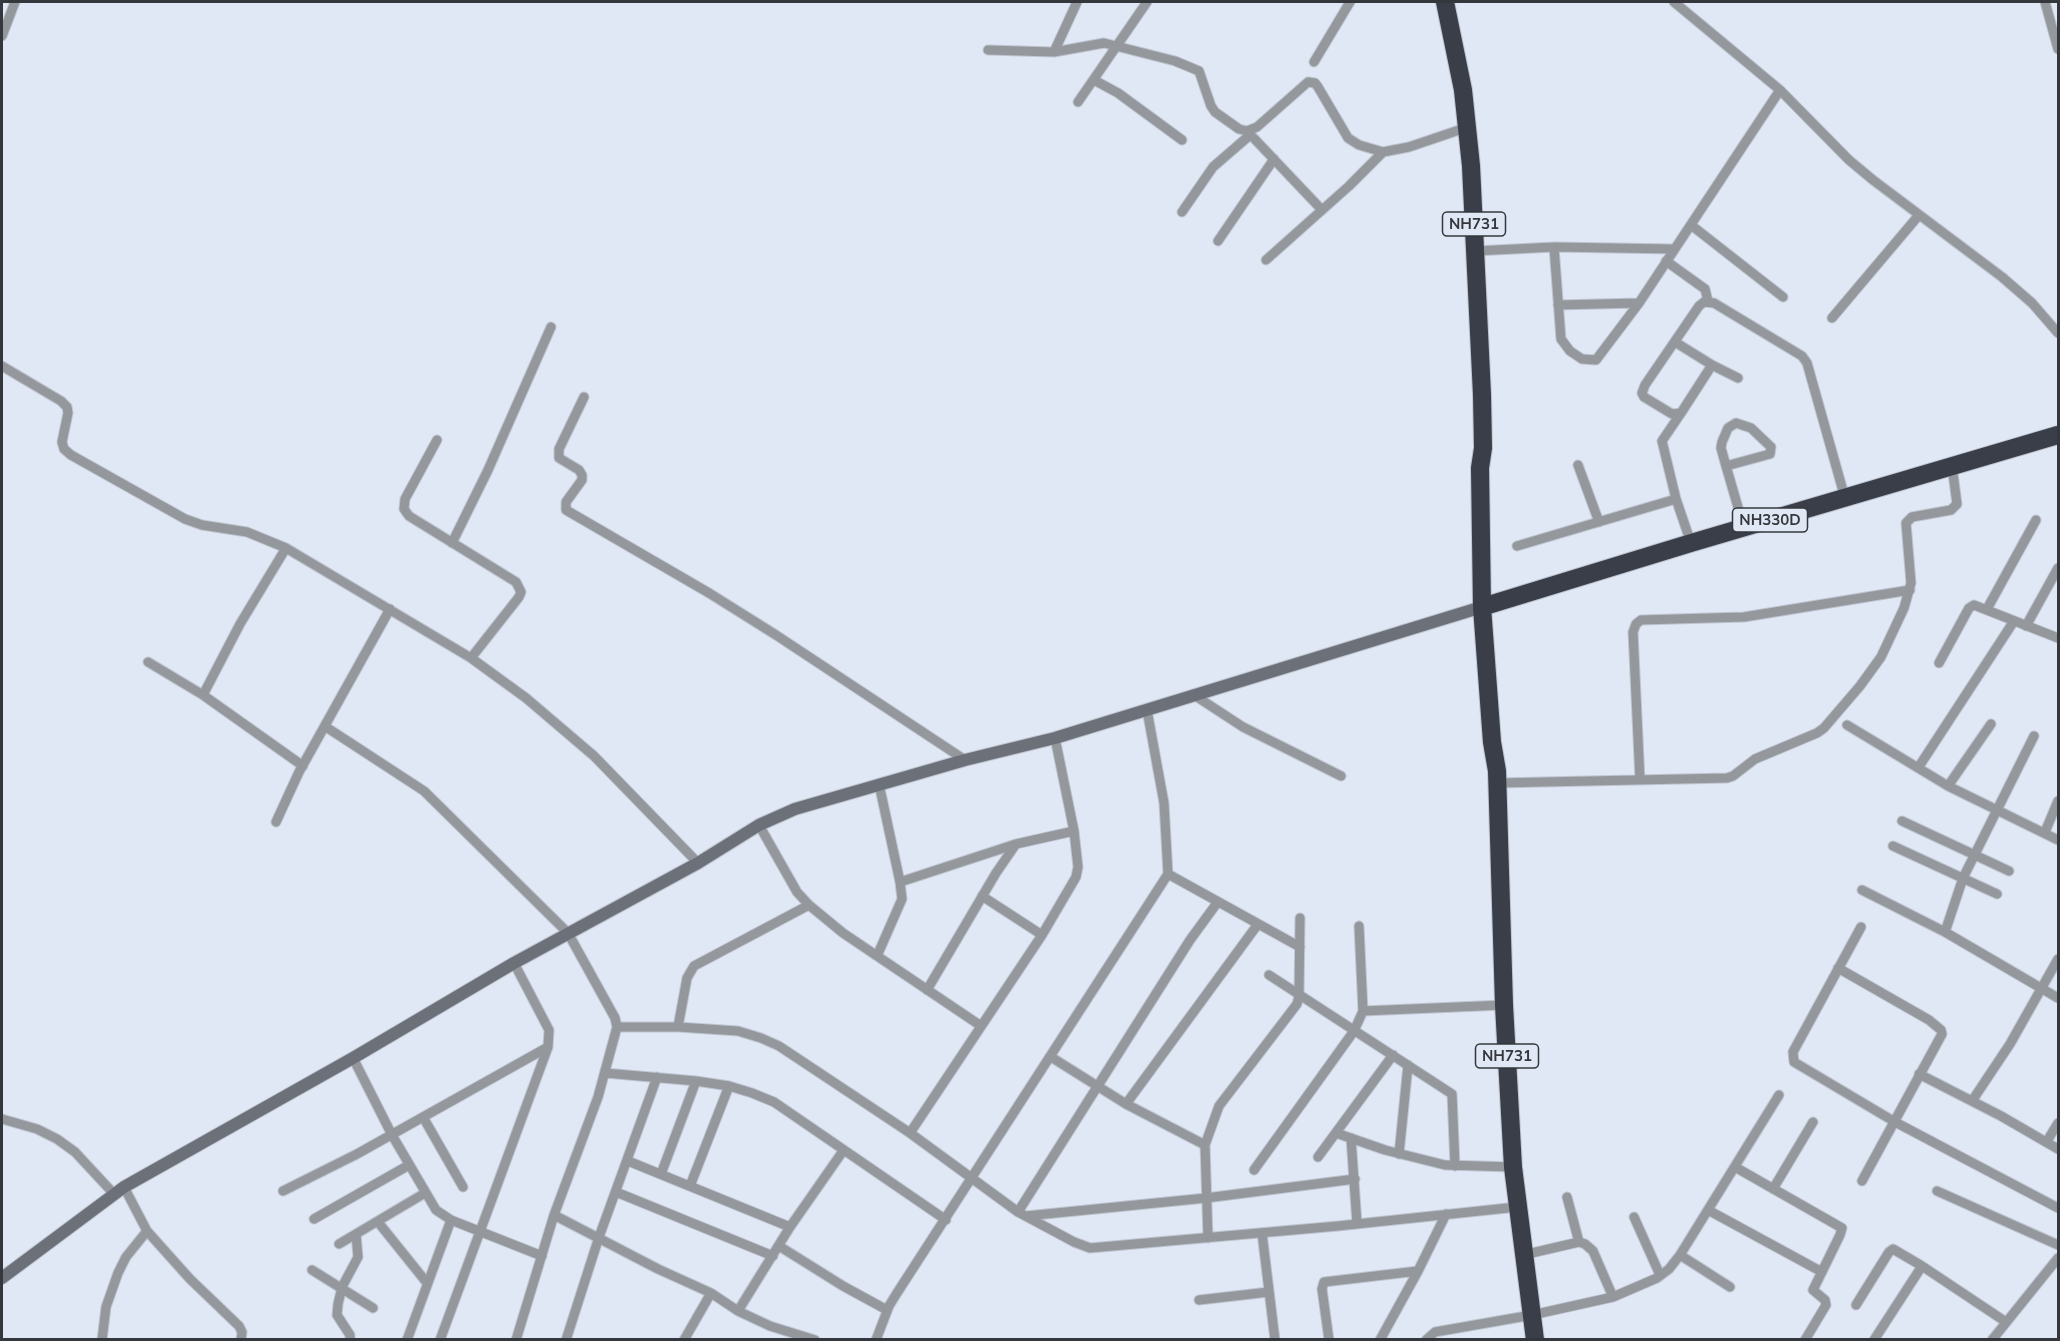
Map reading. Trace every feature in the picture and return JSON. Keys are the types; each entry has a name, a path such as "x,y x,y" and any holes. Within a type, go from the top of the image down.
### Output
{"highway":[{"name":"NH731","path":"1445,2 1458,57 1468,127 1483,448 1488,468 1487,606 1501,744 1497,777 1504,1005 1513,1167 1535,1340"},
{"name":"NH330D","path":"1487,606 1691,543 2058,435"}],"street":[{"path":"2,36 15,2"},
{"path":"1054,52 1077,2"},
{"path":"1078,102 1147,2"},
{"path":"1314,62 1350,2"},
{"path":"1674,2 1780,90 1849,160 2002,277 2032,303 2058,333"},
{"path":"2045,2 2058,49"},
{"path":"988,50 1054,52 1088,44 1116,45 1194,68 1201,76 1215,112 1248,133 1322,210"},
{"path":"1094,80 1118,93 1182,140"},
{"path":"1182,212 1212,167 1305,84 1311,82 1318,87 1348,138 1359,145 1383,152 1408,147 1468,127"},
{"path":"1554,247 1561,339 1582,359 1591,361 1599,358 1639,303 1780,90"},
{"path":"1266,260 1383,152"},
{"path":"1218,241 1274,159"},
{"path":"1832,318 1919,215"},
{"path":"1691,225 1783,297"},
{"path":"1475,251 1554,247 1674,249"},
{"path":"1666,261 1705,289 1708,302 1802,356 1807,363 1845,498"},
{"path":"1681,413 1672,414 1646,400 1642,393 1645,385 1699,306 1708,302"},
{"path":"1558,305 1639,303"},
{"path":"452,543 488,470 551,327"},
{"path":"1675,342 1738,378"},
{"path":"1691,543 1676,499 1662,441 1712,365"},
{"path":"2,366 62,401 67,407 68,413 62,442 71,455 185,519 202,525 247,532 286,548 471,657 526,698 594,756 698,864"},
{"path":"584,397 559,449 559,458 579,470 582,476 582,480 566,502 566,510 709,593 965,760"},
{"path":"1726,466 1770,454 1771,447 1746,425 1731,424 1721,448 1726,466 1744,528"},
{"path":"437,440 405,499 404,509 409,516 516,582 521,591 519,597 471,657"},
{"path":"1578,465 1599,522"},
{"path":"1497,777 1640,780 1733,776 1755,759 1817,733 1860,686 1881,657 1910,590 1906,523 1912,517 1955,507 1957,498 1952,466"},
{"path":"1517,546 1676,499"},
{"path":"1987,609 2036,520"},
{"path":"203,695 240,624 286,548"},
{"path":"2026,626 2058,568"},
{"path":"1640,780 1633,632 1636,624 1641,620 1737,618 1910,590"},
{"path":"1939,663 1969,608 1974,605 2058,638"},
{"path":"2,1278 119,1191 514,963 698,864 759,825 795,809 965,760 1055,738 1487,606"},
{"path":"276,822 303,766 390,609"},
{"path":"1918,768 2013,621"},
{"path":"148,662 203,695 303,766"},
{"path":"1194,696 1243,727 1341,776"},
{"path":"876,1340 887,1310 1168,874 1164,803 1147,710"},
{"path":"1948,786 1991,724"},
{"path":"1847,725 1948,786 2058,840"},
{"path":"326,727 424,791 568,933 615,1018 617,1027 598,1097 554,1215 516,1340"},
{"path":"1945,933 1963,878 2034,736"},
{"path":"910,1133 1042,935 1076,877 1078,867 1074,831 1055,738"},
{"path":"877,956 901,904 900,882 879,784"},
{"path":"2045,832 2058,801"},
{"path":"1902,821 2009,871"},
{"path":"759,825 797,892 809,905 877,956 981,1026"},
{"path":"900,882 1016,844 1074,831"},
{"path":"927,990 982,896 1016,844"},
{"path":"1893,846 1997,894"},
{"path":"1168,874 1300,947"},
{"path":"1862,890 1945,933 2058,998"},
{"path":"982,896 1042,935"},
{"path":"1022,1214 1097,1086 1190,940 1217,903"},
{"path":"678,1027 687,978 694,966 809,905"},
{"path":"1208,1238 1205,1145 1220,1106 1297,1004 1300,918"},
{"path":"1126,1104 1258,924"},
{"path":"1254,1170 1354,1031 1363,1011 1359,926"},
{"path":"1861,927 1793,1052 1792,1058 1798,1066 1895,1122 2058,1208"},
{"path":"1972,1101 2042,989 2058,959"},
{"path":"440,1340 548,1047 549,1030 514,963"},
{"path":"1838,969 1913,1011 1941,1030 1941,1037 1862,1181"},
{"path":"1269,975 1452,1094 1455,1166"},
{"path":"1363,1011 1504,1005"},
{"path":"617,1027 678,1027 738,1031 779,1046 910,1133 1022,1214 1090,1248 1517,1207"},
{"path":"283,1191 392,1135 548,1047"},
{"path":"1318,1157 1393,1055"},
{"path":"1051,1057 1126,1104 1205,1145"},
{"path":"353,1058 392,1135 436,1210 451,1220 542,1256"},
{"path":"1399,1154 1408,1065"},
{"path":"605,1073 729,1086 774,1102 946,1220"},
{"path":"1919,1074 2047,1141 2058,1149"},
{"path":"566,1340 599,1237 657,1077"},
{"path":"661,1174 696,1081"},
{"path":"690,1186 729,1086"},
{"path":"1426,1340 1435,1332 1613,1298 1660,1275 1680,1255 1779,1095"},
{"path":"423,1117 463,1186"},
{"path":"2,1119 36,1129 57,1139 119,1191 147,1232 190,1279 239,1326 242,1332 241,1340"},
{"path":"1773,1189 1813,1122"},
{"path":"2047,1141 2058,1123"},
{"path":"1336,1133 1426,1161 1455,1166 1513,1167"},
{"path":"1351,1138 1357,1224"},
{"path":"738,1311 790,1227 843,1151"},
{"path":"628,1161 790,1227"},
{"path":"314,1219 409,1165"},
{"path":"1735,1167 1842,1228 1812,1290 1825,1299 1826,1305 1805,1340"},
{"path":"1022,1214 1206,1197 1355,1179"},
{"path":"1937,1191 2058,1245"},
{"path":"616,1192 773,1256"},
{"path":"339,1244 425,1193"},
{"path":"1567,1197 1579,1242"},
{"path":"1708,1210 1822,1272"},
{"path":"1380,1340 1446,1214"},
{"path":"554,1215 658,1269 711,1293 738,1311 770,1326 815,1340"},
{"path":"1634,1217 1660,1275"},
{"path":"407,1340 451,1220"},
{"path":"378,1222 427,1283"},
{"path":"102,1340 106,1307 118,1273 126,1257 147,1232"},
{"path":"1262,1233 1275,1340"},
{"path":"350,1340 350,1335 337,1315 339,1295 358,1257 356,1234"},
{"path":"1523,1255 1579,1242 1589,1246 1613,1298"},
{"path":"779,1246 887,1310"},
{"path":"1856,1305 1891,1250 1922,1266 2006,1322"},
{"path":"1680,1255 1730,1287"},
{"path":"1992,1340 2056,1264"},
{"path":"1874,1340 1922,1266"},
{"path":"312,1270 373,1308"},
{"path":"1329,1340 1322,1288 1324,1282 1418,1271"},
{"path":"1199,1300 1269,1292"},
{"path":"684,1340 711,1293"}]}
